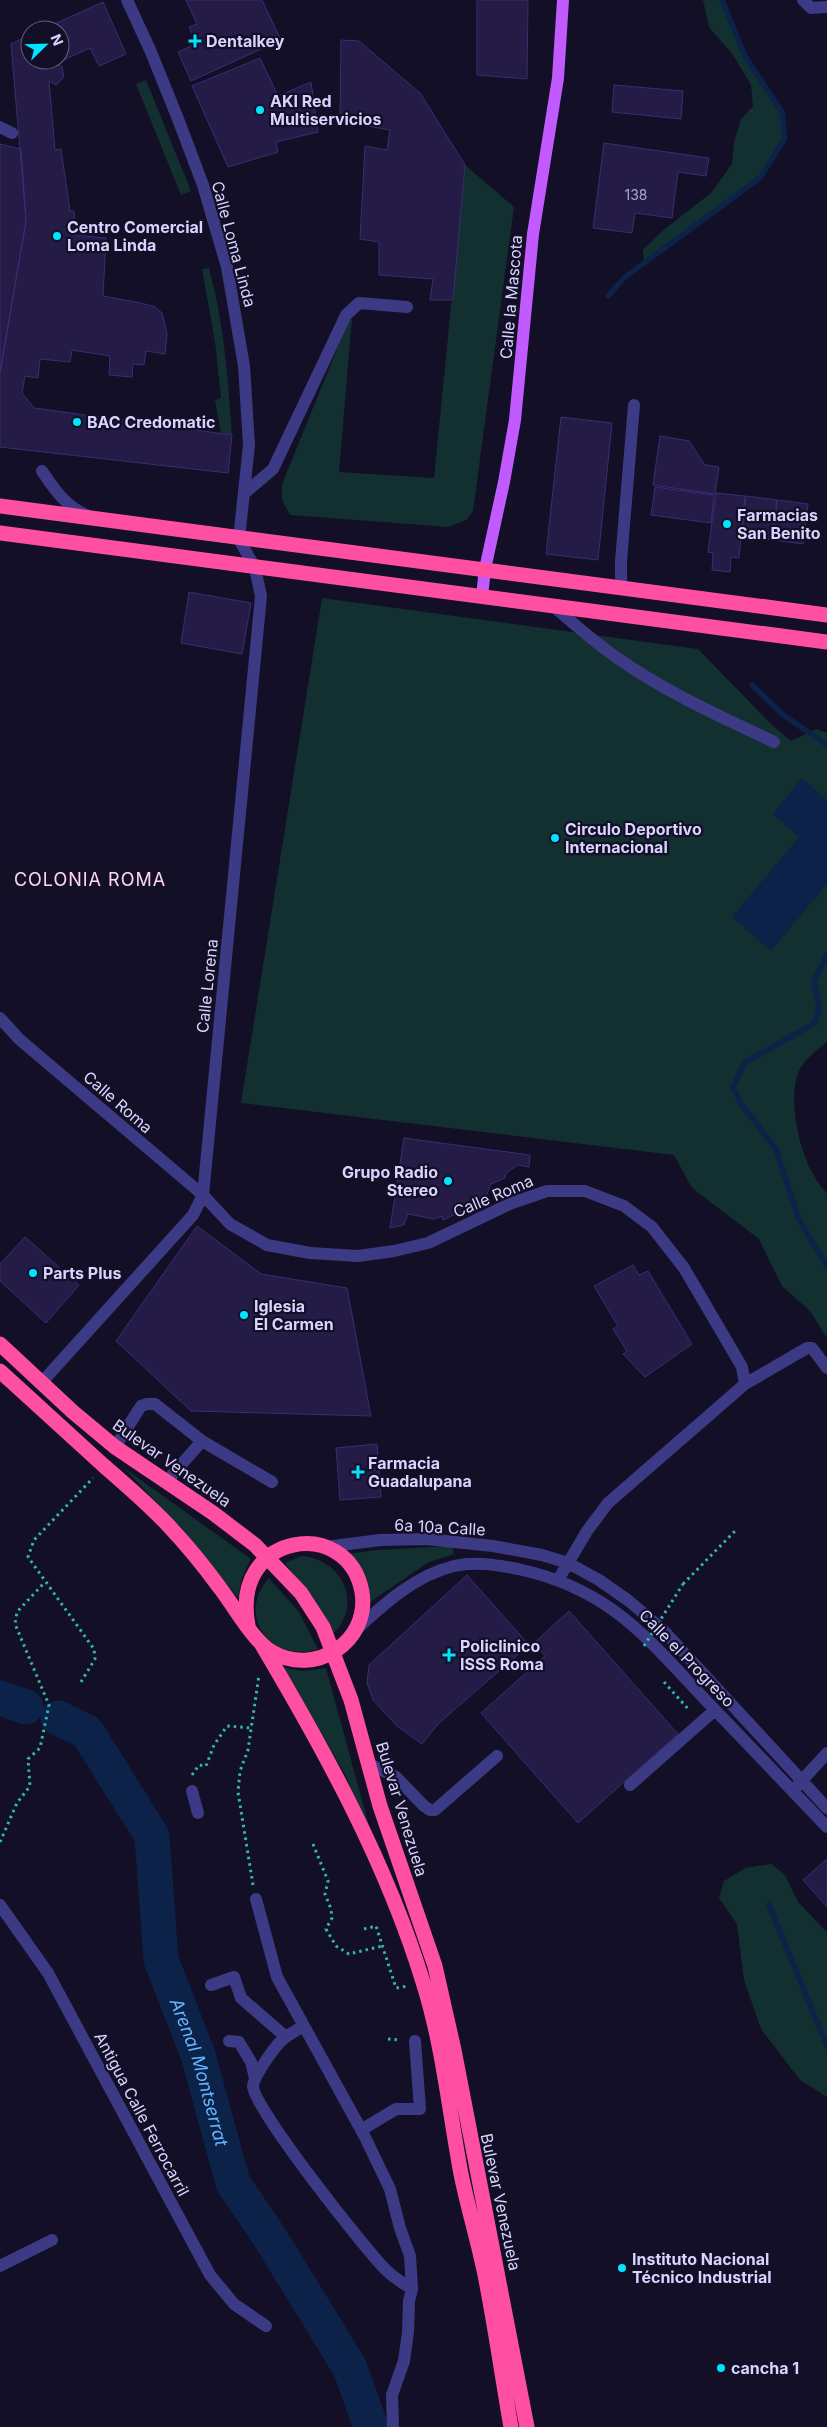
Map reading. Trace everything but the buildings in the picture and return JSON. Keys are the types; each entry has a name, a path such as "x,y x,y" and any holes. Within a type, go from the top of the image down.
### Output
{"highway":[{"path":"0,506 827,615"},
{"path":"0,533 827,642"},
{"name":"Bulevar Venezuela","path":"0,1344 73,1412 115,1447 240,1532 267,1556 309,1603 323,1627 351,1700 380,1806 435,1966 454,2050 527,2427"},
{"path":"0,1371 136,1494 173,1531 248,1625"},
{"path":"248,1625 246,1593 254,1573 267,1556 284,1547 294,1544 315,1544 342,1557 354,1572 362,1591 362,1610 356,1629 346,1644 334,1653 310,1660 284,1658 262,1645"},
{"name":"Bulevar Venezuela","path":"248,1625 262,1645 322,1748 363,1828 387,1882 424,1984 440,2045 462,2176 486,2278 511,2427"}],"main road":[{"name":"Calle la Mascota","path":"482,596 485,569 515,420 533,234 558,78 564,0"}],"street":[{"name":"Calle Loma Linda","path":"126,0 151,52 203,185 227,267 244,366 249,445 246,492 239,539"},
{"path":"803,0 811,8 827,7"},
{"path":"0,127 12,133"},
{"path":"246,492 273,469 346,315 358,303 407,307"},
{"path":"621,587 621,561 634,405"},
{"path":"42,472 60,496 74,510 96,519"},
{"name":"Calle Lorena","path":"42,1382 193,1215 202,1196 261,596 255,568 239,539"},
{"path":"553,606 591,639 638,672 677,695 774,742"},
{"name":"Calle Roma","path":"0,1018 20,1039 202,1196 230,1224 266,1245 310,1254 358,1256 394,1251 428,1243 512,1202 547,1191 585,1191 624,1206 652,1227 684,1268 742,1367 745,1384"},
{"path":"558,1580 587,1531 608,1503 745,1384 807,1348 812,1348 827,1368"},
{"path":"115,1447 141,1406 156,1404 202,1441 272,1482"},
{"path":"166,1482 202,1441"},
{"name":"6a 10a Calle","path":"325,1548 380,1540 426,1539 493,1546"},
{"name":"Calle el Progreso","path":"493,1546 542,1555 568,1563 599,1580 630,1601 663,1630 827,1808"},
{"name":"Calle el Progreso","path":"356,1629 382,1606 417,1581 460,1565 475,1563 500,1566 558,1580 599,1600 625,1617 657,1647 827,1828"},
{"path":"630,1785 715,1710"},
{"path":"792,1790 827,1753"},
{"path":"370,1764 396,1777 424,1806 430,1810 435,1810 496,1756"},
{"path":"192,1791 198,1813"},
{"path":"256,1899 277,1977 361,2130 390,2189 400,2228 410,2256 412,2289 409,2301 404,2361 399,2381 392,2394 393,2424"},
{"name":"Antigua Calle Ferrocarril","path":"0,1905 48,1973 210,2275 234,2304 266,2326"},
{"path":"211,1985 234,1977 241,1998 286,2037"},
{"path":"255,2078 281,2041 303,2026"},
{"path":"229,2041 239,2042 252,2062 255,2078 253,2088 260,2104 345,2221 387,2271 412,2289"},
{"path":"361,2130 396,2109 420,2109 415,2041"},
{"path":"0,2266 52,2240"}],"path":[{"path":"81,1682 95,1659 94,1649 28,1557 31,1545 104,1466"},
{"path":"644,1646 683,1584 735,1531"},
{"path":"0,1842 17,1802 30,1786 28,1759 40,1748 49,1705 14,1618 17,1612 45,1582"},
{"path":"256,1899 238,1792 240,1771 248,1750 259,1678 258,1670"},
{"path":"192,1791 188,1779 199,1765 206,1766 214,1745 227,1726 251,1728"},
{"path":"313,1844 326,1874 325,1894 331,1908 332,1918 326,1929 336,1946 349,1954 382,1946"},
{"path":"364,1929 376,1926 396,1988"}],"green space":[{"path":"703,0 722,0 745,56 782,112 785,138 760,178 644,265 643,250 661,232 711,193 732,164 734,142 741,119 753,106 751,85 733,55 709,27"},
{"path":"146,80 191,191 181,195 136,84"},
{"path":"465,165 514,207 473,511 466,520 448,527 290,515 282,500 282,484 348,322 352,319 339,472 434,478"},
{"path":"209,268 222,330 232,435 221,433 215,400 221,398 215,342 202,269"},
{"name":"Circulo Deportivo Internacional","path":"322,598 698,649 771,724 791,741 817,729 827,733 827,1042 800,1069 794,1093 796,1124 805,1156 818,1183 827,1193 827,1338 810,1311 782,1286 759,1239 692,1188 674,1155 241,1103"},
{"path":"124,1468 251,1559 242,1578 238,1598 182,1529"},
{"path":"452,1546 454,1554 429,1562 367,1604 368,1589 365,1577 359,1565 350,1554 376,1550"},
{"path":"301,1556 316,1559 328,1565 338,1574 344,1585 347,1610 342,1623 332,1635 316,1605 285,1563"},
{"path":"269,1578 299,1612 318,1649 301,1652 286,1650 273,1643 263,1633 257,1621 256,1607 259,1593"},
{"path":"281,1667 303,1671 326,1668 375,1848 345,1774 299,1694"},
{"path":"771,1864 785,1875 798,1902 827,1932 827,2097 800,2080 761,2029 744,1980 737,1924 719,1898 724,1881 745,1868"}],"water":[{"path":"802,778 827,801 827,884 771,951 732,917 799,837 773,814"}],"waterway":[{"path":"608,296 625,277 760,178 785,138 782,112 745,56 722,0"},
{"path":"752,685 782,714 827,745"},
{"path":"827,955 814,981 819,1007 815,1023 744,1063 733,1088 742,1105 776,1149 799,1220 827,1266"},
{"name":"Arenal Montserrat","path":"0,1698 26,1707"},
{"name":"Arenal Montserrat","path":"58,1718 87,1732 152,1836 161,1960 198,2055 233,2183 271,2239 350,2368 371,2427"},
{"path":"769,1905 827,2046"}],"place":[{"name":"Dentalkey","path":"195,41"},
{"name":"AKI Red Multiservicios","path":"260,110"},
{"name":"Centro Comercial Loma Linda","path":"57,236"},
{"name":"BAC Credomatic","path":"77,422"},
{"name":"Farmacias San Benito","path":"727,524"},
{"name":"Circulo Deportivo Internacional","path":"555,838"},
{"name":"Grupo Radio Stereo","path":"448,1181"},
{"name":"Parts Plus","path":"33,1273"},
{"name":"Iglesia El Carmen","path":"244,1315"},
{"name":"Farmacia Guadalupana","path":"358,1472"},
{"name":"Policlinico ISSS Roma","path":"449,1655"},
{"name":"Instituto Nacional Técnico Industrial","path":"622,2268"},
{"name":"cancha 1","path":"721,2368"}],"district":[{"name":"COLONIA ROMA","path":"90,879"}]}
